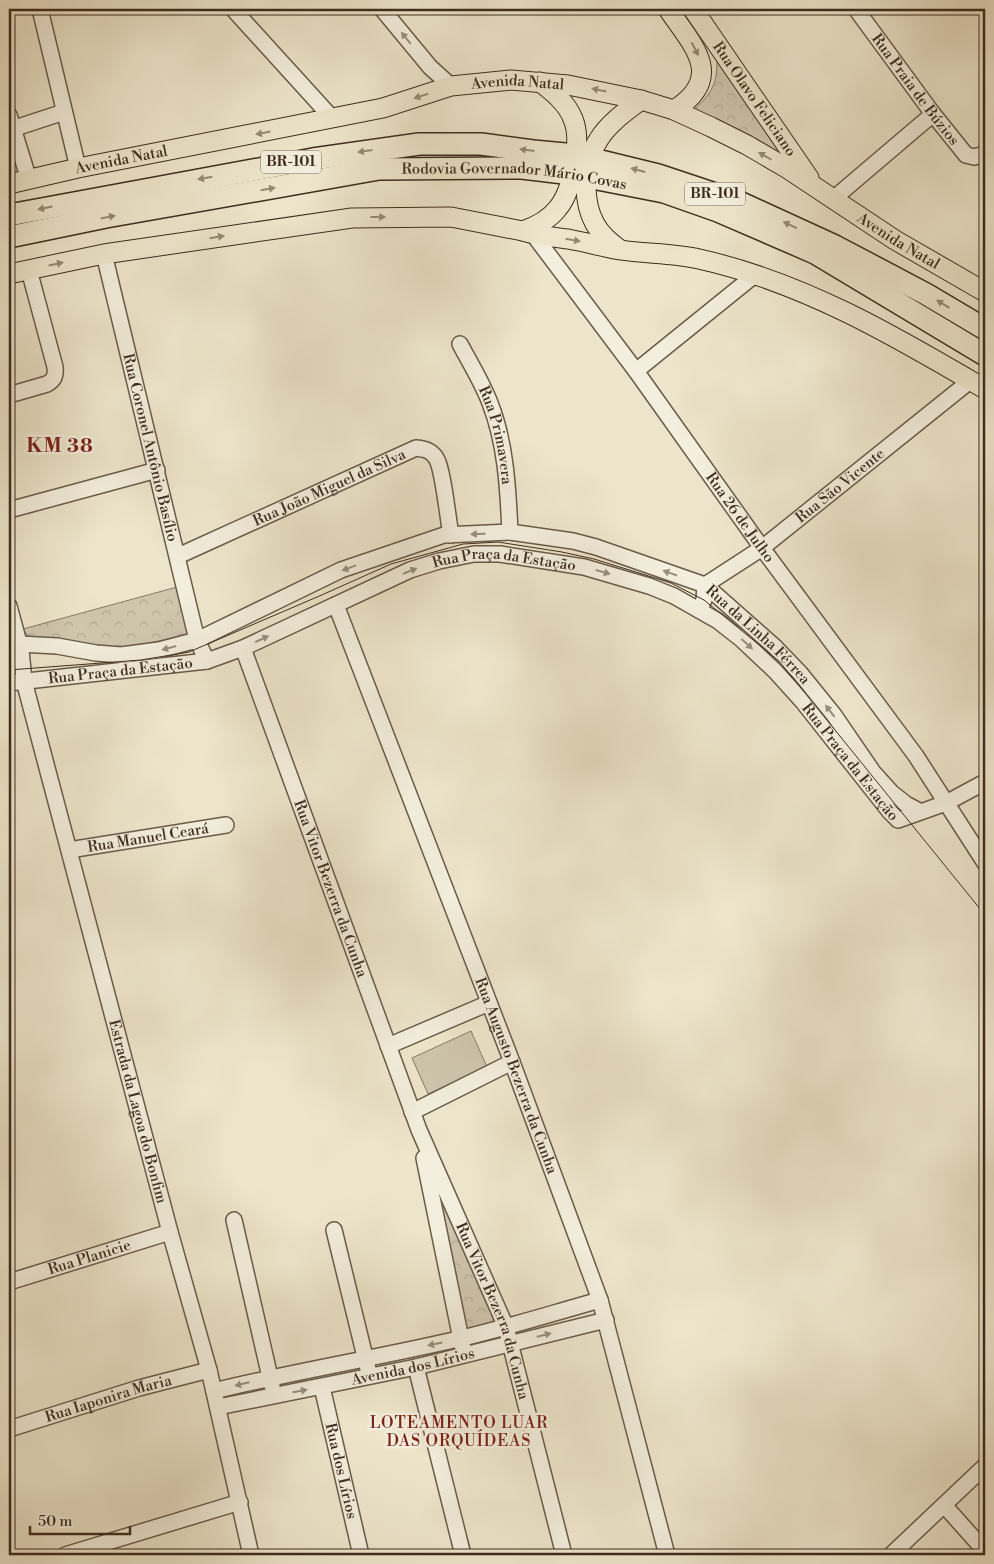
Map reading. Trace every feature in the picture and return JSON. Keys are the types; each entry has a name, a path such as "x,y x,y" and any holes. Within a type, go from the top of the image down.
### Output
{"highway":[{"name":"Rodovia Governador Mário Covas","path":"9,215 313,158 419,144 481,144 533,151 718,211 815,253 985,355"},
{"name":"Rodovia Governador Mário Covas","path":"9,237 106,217 379,169 581,166 658,175 739,202 835,246 926,294 985,329"}],"main road":[{"name":"Rua Olavo Feliciano","path":"668,9 695,46 702,70 700,83 693,94 684,104 674,110"},
{"name":"Rua Olavo Feliciano","path":"693,9 816,188"},
{"name":"Avenida Natal","path":"9,184 78,168 383,108 451,86 511,80 540,82 597,90 674,110 747,145 788,169 832,200 895,240 985,292"},
{"path":"540,82 557,95 567,107 573,119 586,197 593,219 605,238 620,250"},
{"path":"528,233 560,206 581,166 609,126 641,100"},
{"path":"9,274 104,254 352,218 451,217 620,250 698,259 756,274 808,294 853,315 978,385"}],"street":[{"path":"40,9 78,168"},
{"path":"233,9 333,119"},
{"path":"382,9 430,67 451,86"},
{"name":"Rua Praia de Búzios","path":"856,9 933,114 966,155 984,155"},
{"path":"28,180 11,122 64,112"},
{"path":"832,200 933,114"},
{"name":"Rua 26 de Julho","path":"528,233 636,371 762,548 916,756 946,803"},
{"name":"Rua Coronel Antônio Basílio","path":"104,254 197,640 206,661"},
{"path":"9,395 47,384 56,375 29,270"},
{"path":"636,371 756,274"},
{"name":"Rua Primavera","path":"460,344 490,403 497,428 507,471 510,532"},
{"name":"Rua São Vicente","path":"705,585 762,548 978,385"},
{"name":"Rua João Miguel da Silva","path":"178,556 416,448 431,452 438,462 448,535"},
{"path":"9,510 157,470"},
{"name":"Rua da Linha Férrea","path":"448,535 510,532 573,541 596,547 705,585 774,646 800,673 834,715 873,772 892,793 919,811"},
{"name":"Rua Praça da Estação","path":"14,644 57,646 96,653 121,655 159,650 197,640 341,570 448,535"},
{"name":"Rua Praça da Estação","path":"9,683 24,675 206,661 243,648 410,570 439,560 474,554 500,554 584,567 610,574 674,596 700,610 741,639 792,689 898,820 919,811"},
{"path":"700,610 704,600 705,585"},
{"name":"Rua Augusto Bezerra da Cunha","path":"336,605 512,1062 600,1300 667,1555"},
{"name":"Estrada da Lagoa do Bonfim","path":"9,606 14,644 24,675 170,1232 209,1370 252,1555"},
{"name":"Rua Vitor Bezerra da Cunha","path":"243,648 412,1112 506,1327 564,1555"},
{"path":"919,811 946,803 985,782"},
{"path":"946,803 985,863"},
{"name":"Rua Manuel Ceará","path":"69,850 226,825"},
{"path":"388,1046 489,1003"},
{"path":"412,1112 512,1062"},
{"name":"Rua Vitor Bezerra da Cunha","path":"419,1130 464,1355"},
{"path":"234,1220 275,1395"},
{"path":"334,1230 369,1376"},
{"name":"Rua Planicie","path":"9,1282 170,1232"},
{"name":"Avenida dos Lírios","path":"214,1391 270,1377 366,1360 461,1339 600,1300"},
{"name":"Avenida dos Lírios","path":"218,1408 416,1367 606,1320"},
{"path":"416,1367 463,1555"},
{"name":"Rua Iaponira Maria","path":"9,1429 111,1397 209,1370"},
{"name":"Rua dos Lírios","path":"322,1387 361,1555"},
{"path":"891,1555 985,1466"},
{"path":"65,1555 240,1502"},
{"path":"944,1505 985,1551"}],"green space":[{"path":"717,61 726,64 790,161 692,112 704,100 714,84"},
{"path":"177,587 189,634 112,650 33,639 23,629"},
{"path":"471,1031 487,1067 428,1094 412,1058"},
{"path":"430,1167 495,1321 465,1329"}],"tram line":[{"path":"9,670 141,660 189,652 391,564 463,544 498,542 594,559 671,583 704,600 779,661 985,915"}],"district":[{"name":"KM 38","path":"60,446"},
{"name":"LOTEAMENTO LUAR DAS ORQUÍDEAS","path":"459,1432"}]}
